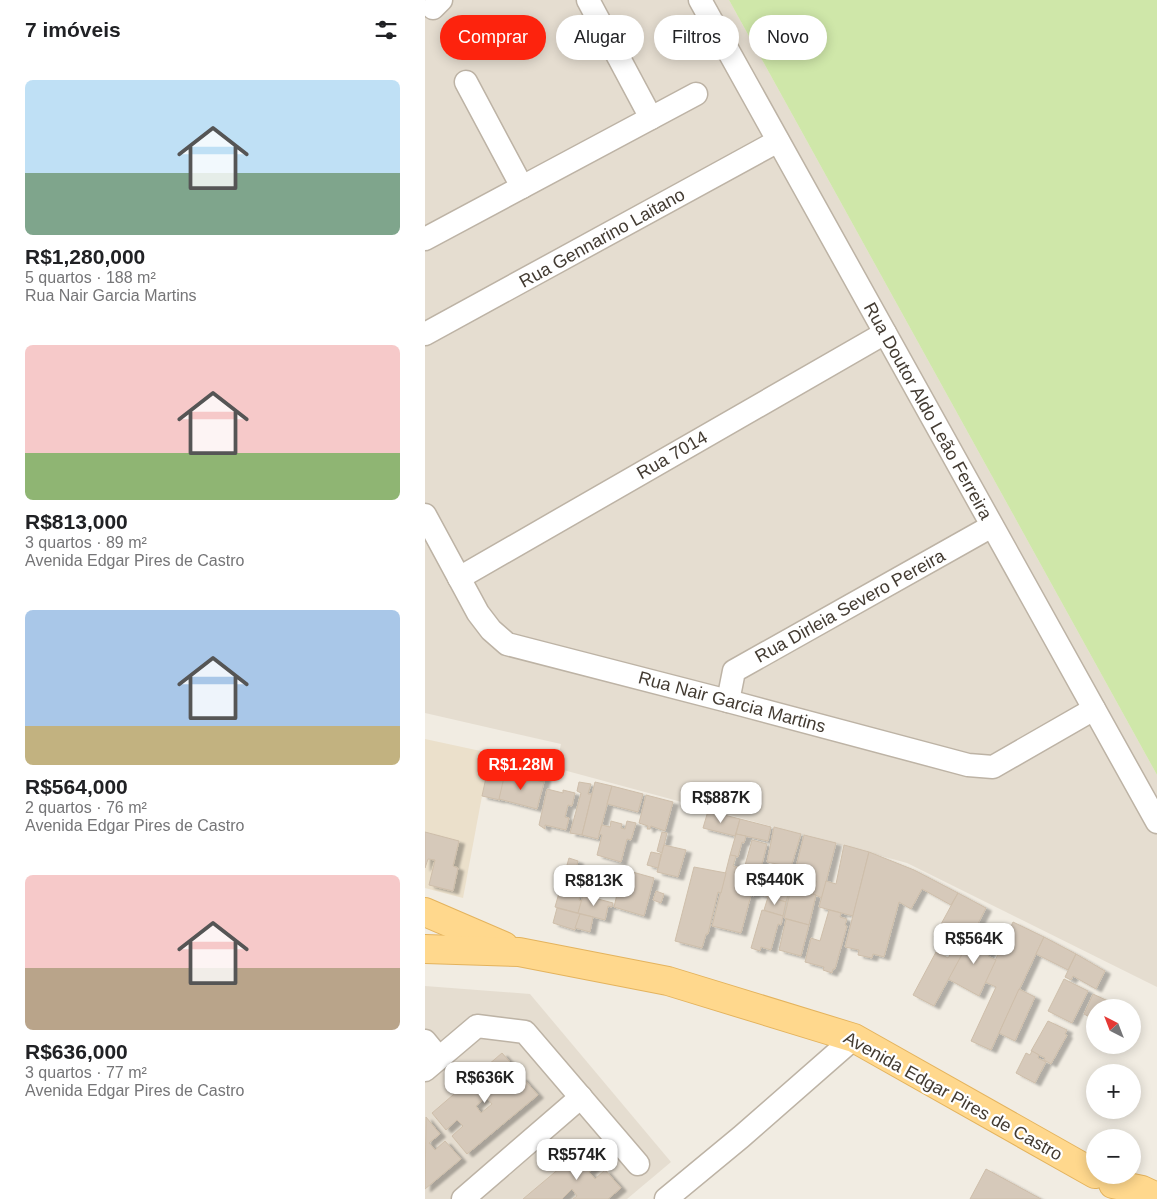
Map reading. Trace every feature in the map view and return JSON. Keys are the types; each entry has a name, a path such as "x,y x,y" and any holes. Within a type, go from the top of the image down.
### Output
{"main road":[{"name":"Avenida Edgar Pires de Castro","path":"425,912 519,952"},
{"name":"Avenida Edgar Pires de Castro","path":"425,949 519,952 668,981 853,1038 1086,1170"},
{"name":"Avenida Edgar Pires de Castro","path":"1113,1184 1142,1190 1157,1197"}],"street":[{"path":"588,0 651,118"},
{"name":"Rua Doutor Aldo Leão Ferreira","path":"700,0 1157,822"},
{"path":"466,82 522,187"},
{"path":"425,239 696,94"},
{"name":"Rua Gennarino Laitano","path":"425,334 778,141"},
{"name":"Rua 7014","path":"459,578 885,333"},
{"name":"Rua Nair Garcia Martins","path":"425,515 478,613 491,630 507,644 968,765 993,767 1094,708"},
{"name":"Rua Dirleia Severo Pereira","path":"728,701 733,671 992,526"},
{"path":"430,1056 477,1026 525,1032 638,1164"},
{"path":"666,1199 741,1137 853,1038"},
{"path":"463,1199 581,1097"}],"shaded area":[{"path":"425,0 729,0 737,15 654,15 654,60 739,60 739,18 749,36 749,60 762,60 1157,775 1157,987 907,863 556,768 561,744 425,713"},
{"path":"425,739 490,753 463,898 425,888"},
{"path":"425,986 530,994 671,1162 627,1199 425,1199"}],"green space":[{"path":"729,0 1157,0 1157,775 762,60 827,60 827,15 749,15 749,36 739,15"}],"building":[{"path":"491,754 511,759 507,774 505,773 500,800 482,796"},
{"path":"523,756 549,763 544,782 507,774 510,760 522,763"},
{"path":"505,773 544,782 537,809 499,799"},
{"path":"579,782 591,784 588,794 592,794 582,835 570,833 581,793 577,791"},
{"path":"595,782 612,786 598,839 582,835"},
{"path":"612,786 643,794 638,812 607,804"},
{"path":"547,789 563,793 563,790 575,793 572,806 568,805 565,817 569,818 566,830 545,825 545,829 539,825"},
{"path":"646,795 673,802 665,831 651,826 650,829 647,829 648,826 639,823"},
{"path":"708,811 740,819 735,836 703,828"},
{"path":"740,819 771,827 768,841 736,834"},
{"path":"611,821 622,824 621,828 625,829 627,821 636,823 631,840 627,839 621,862 597,855 602,835 599,834 602,825 610,827"},
{"path":"774,827 801,834 791,867 767,862"},
{"path":"425,832 459,841 453,866 458,868 453,891 429,885 435,860 428,859 425,868"},
{"path":"662,832 667,833 662,853 657,851"},
{"path":"736,834 746,836 744,843 742,842 738,857 730,855"},
{"path":"804,835 836,843 822,898 813,894 816,881 794,875"},
{"path":"752,840 767,844 754,896 751,895 741,933 712,926 730,855 736,856 733,866 744,869"},
{"path":"664,845 686,850 678,877 657,872"},
{"path":"844,845 869,852 853,916 819,907 826,881 836,884"},
{"path":"651,852 661,854 658,868 647,865"},
{"path":"869,852 914,870 958,893 951,905 922,889 911,909 899,902 884,957 873,954 872,958 858,955 859,950 845,947"},
{"path":"569,858 578,861 576,869 586,871 579,900 582,901 578,913 555,907"},
{"path":"694,867 726,873 721,893 718,892 708,934 706,934 702,948 675,941"},
{"path":"762,867 794,875 786,902 755,893"},
{"path":"629,871 654,878 644,916 614,907 618,890 624,891"},
{"path":"791,889 816,895 809,925 784,918"},
{"path":"656,891 664,894 661,903 653,900"},
{"path":"958,893 986,908 967,945 943,933 939,940 934,937"},
{"path":"583,895 613,903 612,907 608,906 605,920 578,913"},
{"path":"768,897 786,902 783,916 764,910"},
{"path":"557,908 580,914 575,930 553,923"},
{"path":"762,910 783,916 781,925 778,924 771,950 761,947 760,951 751,948"},
{"path":"829,910 841,913 840,917 847,919 845,925 847,926 835,969 833,969 832,973 823,970 824,967 805,962 811,938 820,941"},
{"path":"580,914 593,917 590,932 575,928"},
{"path":"786,919 809,925 801,956 779,950"},
{"path":"1013,922 1044,937 991,1050 971,1041 996,987 985,982"},
{"path":"975,930 983,933 982,936 995,943 988,956 996,960 979,996 948,979 964,950 968,952 974,941 970,939"},
{"path":"1044,937 1076,954 1068,970 1036,954"},
{"path":"959,941 967,945 934,1006 913,995 936,952 948,958"},
{"path":"1076,954 1105,971 1096,989 1073,976 1071,980 1065,977"},
{"path":"1064,979 1088,991 1072,1023 1048,1011"},
{"path":"1019,989 1035,997 1015,1041 999,1033"},
{"path":"1093,994 1104,999 1091,999"},
{"path":"1048,1021 1067,1030 1065,1034 1067,1035 1051,1064 1044,1060 1045,1058 1031,1051"},
{"path":"1032,1051 1039,1055 1038,1058 1046,1062 1035,1083 1016,1073 1026,1053 1030,1055"},
{"path":"502,1053 517,1070 506,1079 512,1086 522,1077 538,1095 467,1154 452,1136 463,1126 457,1120 446,1130 432,1113","holes":["486,1097 492,1104 481,1113 476,1106"]},
{"path":"426,1117 440,1134 429,1143 435,1150 445,1141 461,1159 425,1189"},
{"path":"586,1146 600,1163 589,1172 595,1179 605,1170 621,1188 608,1199 573,1199 577,1196 572,1189 562,1199 523,1199"},
{"path":"986,1169 1041,1199 970,1199"}]}
